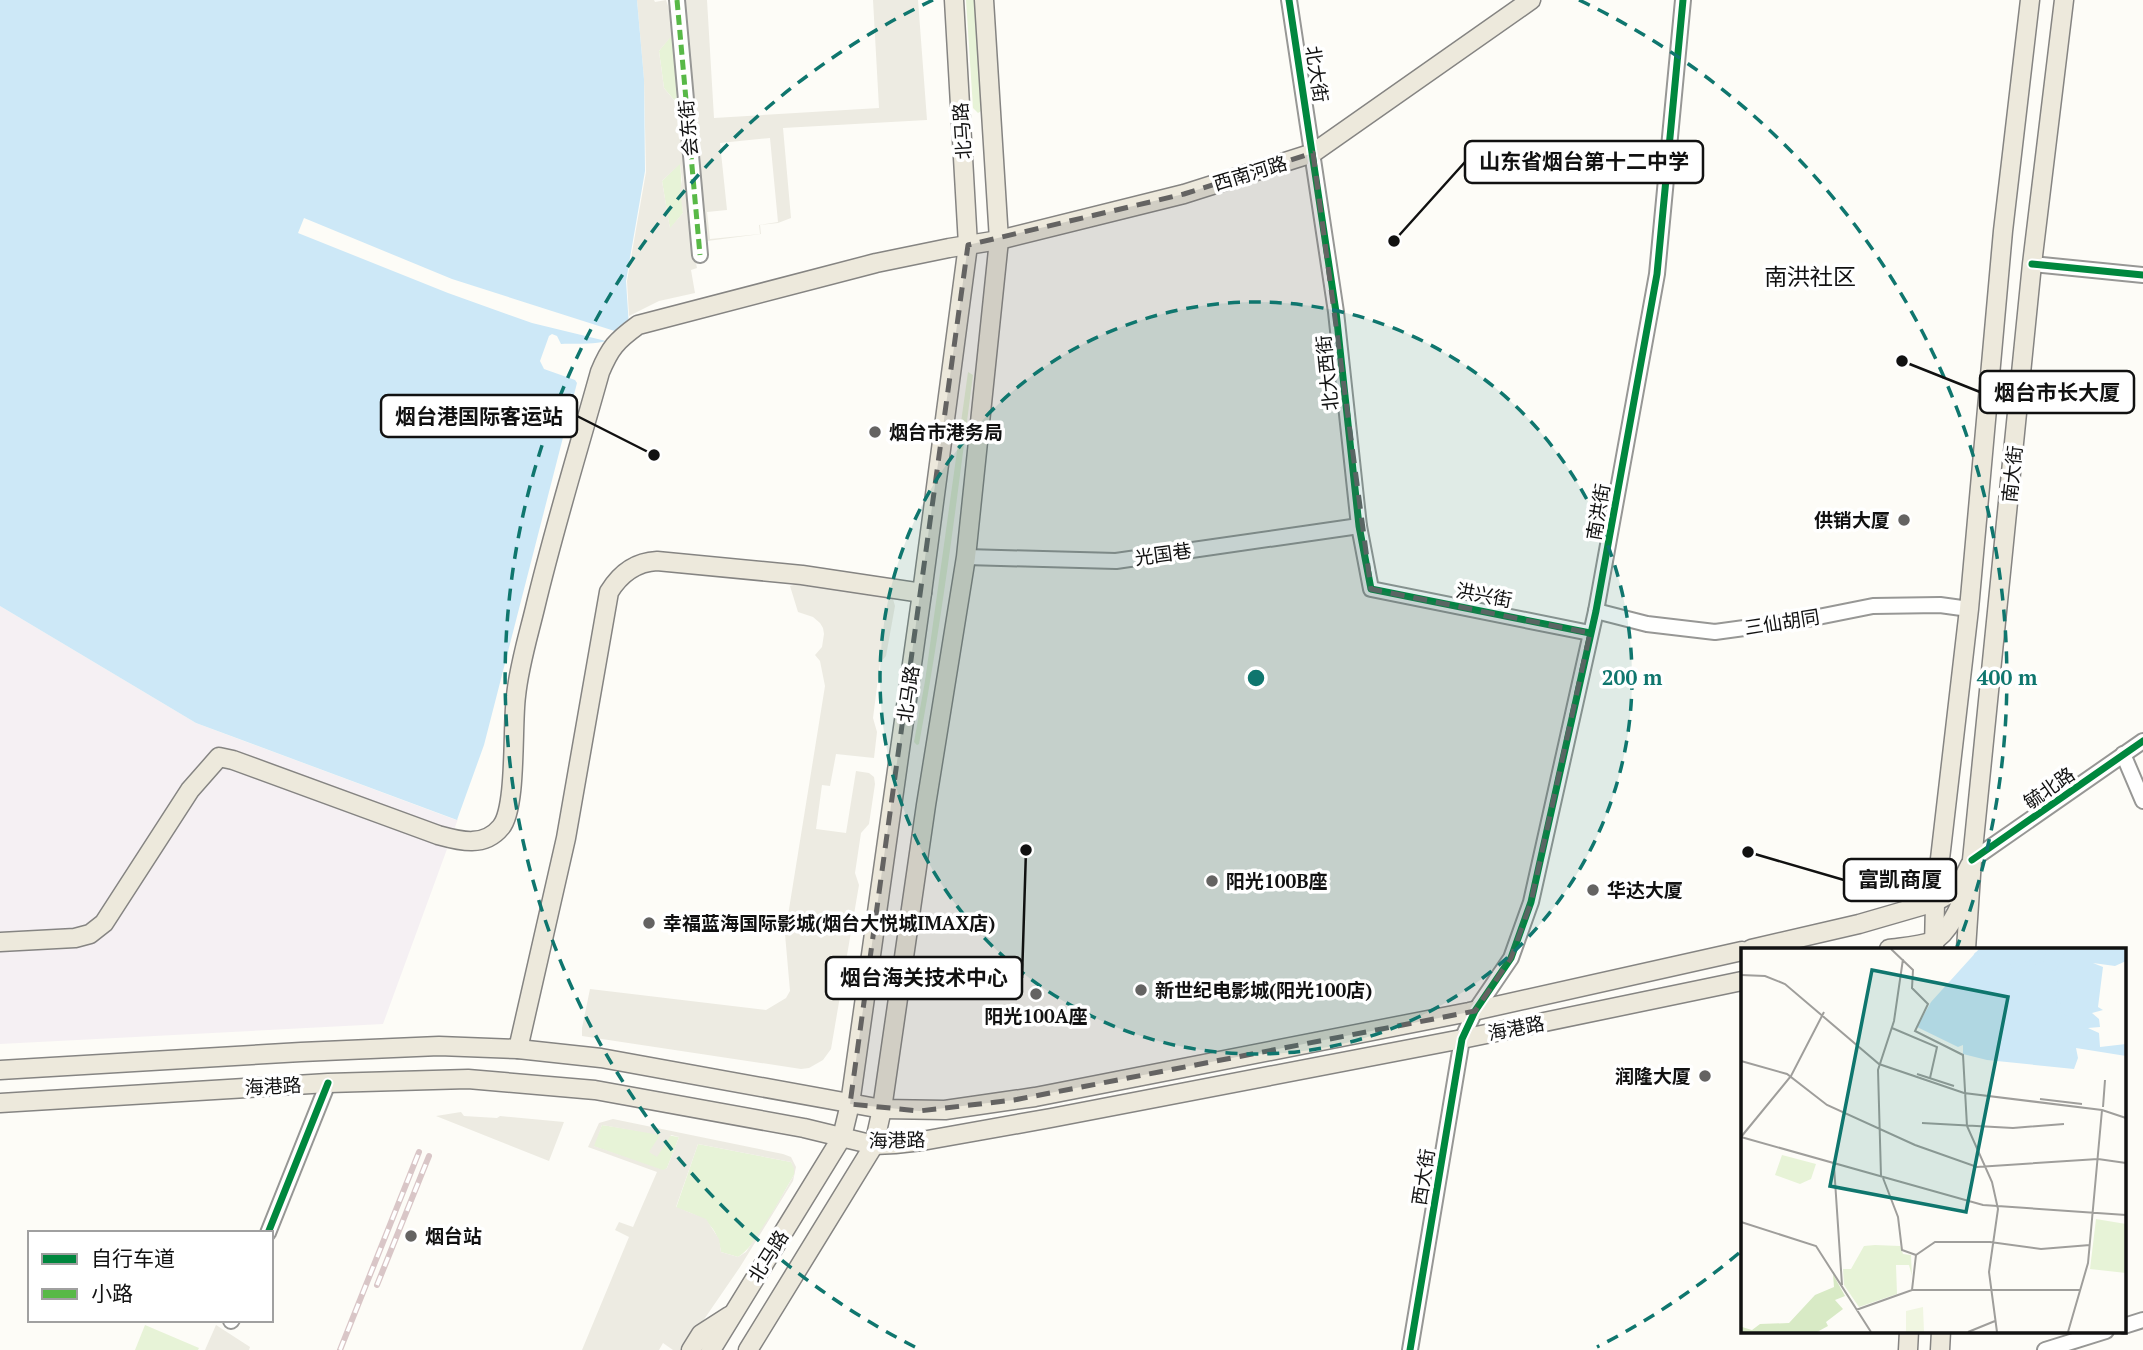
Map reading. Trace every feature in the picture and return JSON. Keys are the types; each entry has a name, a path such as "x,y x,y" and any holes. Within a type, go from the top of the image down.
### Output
{"main road":[{"name":"北马路","path":"711,1350 842,1137 850,1104 968,245 954,0"},
{"name":"北马路","path":"748,1350 874,1144 882,1109 926,805 966,557 999,240 985,0"},
{"name":"西南河路","path":"0,942 75,938 90,934 104,923 190,790 219,757 461,842 474,842 491,836 502,826 510,798 516,694 538,593 600,372 610,350 622,336 638,325 876,263 999,240 1184,194 1313,153 1531,0"},
{"name":"南大街","path":"1934,945 1935,902 1969,609 2003,231 2030,0"},
{"name":"南大街","path":"1966,948 1972,860 2032,264 2064,0"},
{"path":"518,1049 566,838 609,592 614,583 636,565 657,561 802,575 922,593"},
{"path":"1755,948 1859,924 1935,902 1951,893 1962,881 1972,860"},
{"path":"1900,948 1934,945 1950,925 1962,903 1972,860"},
{"name":"海港路","path":"0,1070 439,1046 518,1049 601,1058 882,1109 945,1110 1035,1097 1475,1011 1741,951"},
{"name":"海港路","path":"0,1103 328,1083 468,1079 595,1090 804,1128 874,1144 934,1139 1462,1039 1741,981"},
{"path":"691,1350 701,1334 732,1314"},
{"path":"1908,1350 1909,1332"},
{"path":"1941,1332 1941,1350"}],"street":[{"name":"会东街","path":"677,0 700,255"},
{"name":"北大街","path":"1289,0 1313,153"},
{"name":"南洪街","path":"1475,1011 1511,958 1531,902 1596,611 1657,274 1683,0"},
{"name":"北大西街","path":"1313,153 1336,312 1359,526 1371,589"},
{"path":"2032,264 2143,275"},
{"name":"光国巷","path":"966,557 1116,561 1359,526"},
{"name":"洪兴街","path":"1371,589 1590,633"},
{"name":"三仙胡同","path":"1596,611 1647,624 1715,632 1803,620 1873,606 1969,609"},
{"name":"毓北路","path":"1972,860 2143,741"},
{"path":"2123,754 2143,801"},
{"name":"西大街","path":"1409,1350 1462,1039 1475,1011"},
{"path":"269,1231 328,1083"},
{"path":"2126,1325 2143,1320"},
{"path":"2045,1350 2103,1332"}],"highlighted area":[{"path":"1313,153 1371,589 1590,633 1531,902 1511,958 1475,1011 1014,1100 919,1111 850,1104 968,245 1184,194"}],"shaded area":[{"path":"637,0 666,0 669,9 669,0 707,0 714,118 879,108 873,0 918,0 927,120 783,128 791,218 778,223 760,225 761,234 692,243 697,268 691,270 695,293 659,301 629,316 627,281 646,172 644,79","holes":["674,33 680,105 679,106 664,88 659,51","770,138 778,222 759,225 760,234 710,239 707,212 727,210 720,143","680,164 683,213 670,228 662,181"]},
{"path":"800,583 893,599 895,606 886,656 880,663 873,718 877,732 874,758 836,754 830,786 822,785 816,829 846,833 856,771 869,773 874,777 875,784 869,824 861,833 855,873 859,885 831,1049 823,1060 809,1068 801,1069 582,1036 590,989 766,1010 786,998 790,991 785,934 825,686 820,661 815,655 822,647 823,628 813,617 798,612 790,586"},
{"path":"0,606 196,723 458,819 383,1024 0,1044"},
{"path":"461,1112 464,1116 500,1116 564,1122 549,1161 436,1116"},
{"path":"613,1119 783,1154 791,1157 796,1167 793,1181 740,1267 683,1350 673,1350 663,1343 659,1350 582,1350 629,1237 615,1230 619,1222 633,1227 657,1172 588,1147 599,1123","holes":["602,1125 660,1135 649,1152 657,1157 671,1135 679,1137 667,1168 663,1170 594,1146","698,1144 791,1162 794,1169 794,1175 773,1211 746,1252 738,1257 721,1252 719,1239 706,1219 676,1207"]},
{"path":"216,1325 250,1347 249,1350 205,1350"}],"green space":[{"path":"966,0 975,0 981,111 978,113 973,108"},
{"path":"674,32 680,107 664,88 659,51"},
{"path":"680,163 683,213 670,229 662,181"},
{"path":"968,372 973,375 955,514 935,652 917,745 914,742"},
{"path":"602,1125 679,1137 667,1168 663,1171 593,1146"},
{"path":"698,1144 791,1162 795,1168 794,1175 761,1231 738,1257 721,1252 716,1234 707,1222 676,1208"},
{"path":"145,1325 199,1348 135,1350"}],"water":[{"path":"0,0 637,0 644,79 645,171 626,281 629,327 616,338 598,343 561,344 557,336 552,334 540,361 544,369 577,383 484,745 457,820 196,723 0,606"}],"pier":[{"path":"304,218 452,279 624,334 606,341 532,323 448,293 298,233"}],"railway":[{"path":"340,1350 419,1152"},
{"path":"377,1285 429,1156"}],"marked path":[{"path":"677,0 700,255"}],"cycle path":[{"path":"1289,0 1336,312 1359,526 1371,589 1590,633"},
{"path":"1410,1350 1462,1039 1475,1011 1511,958 1531,902 1596,611 1657,274 1683,0"},
{"path":"2032,264 2143,275"},
{"path":"1972,860 2143,741"},
{"path":"269,1231 328,1083"}],"place":[{"name":"山东省烟台第十二中学","path":"1394,241"},
{"name":"烟台市长大厦","path":"1902,361"},
{"name":"烟台市港务局","path":"875,432"},
{"name":"烟台港国际客运站","path":"654,455"},
{"name":"供销大厦","path":"1904,520"},
{"name":"烟台海关技术中心","path":"1026,850"},
{"name":"富凯商厦","path":"1748,852"},
{"name":"阳光100B座","path":"1212,881"},
{"name":"华达大厦","path":"1593,890"},
{"name":"幸福蓝海国际影城(烟台大悦城IMAX店)","path":"649,923"},
{"name":"新世纪电影城(阳光100店)","path":"1141,990"},
{"name":"阳光100A座","path":"1036,994"},
{"name":"润隆大厦","path":"1705,1076"},
{"name":"烟台站","path":"411,1236"}],"district":[{"name":"南洪社区","path":"1810,277"}]}
